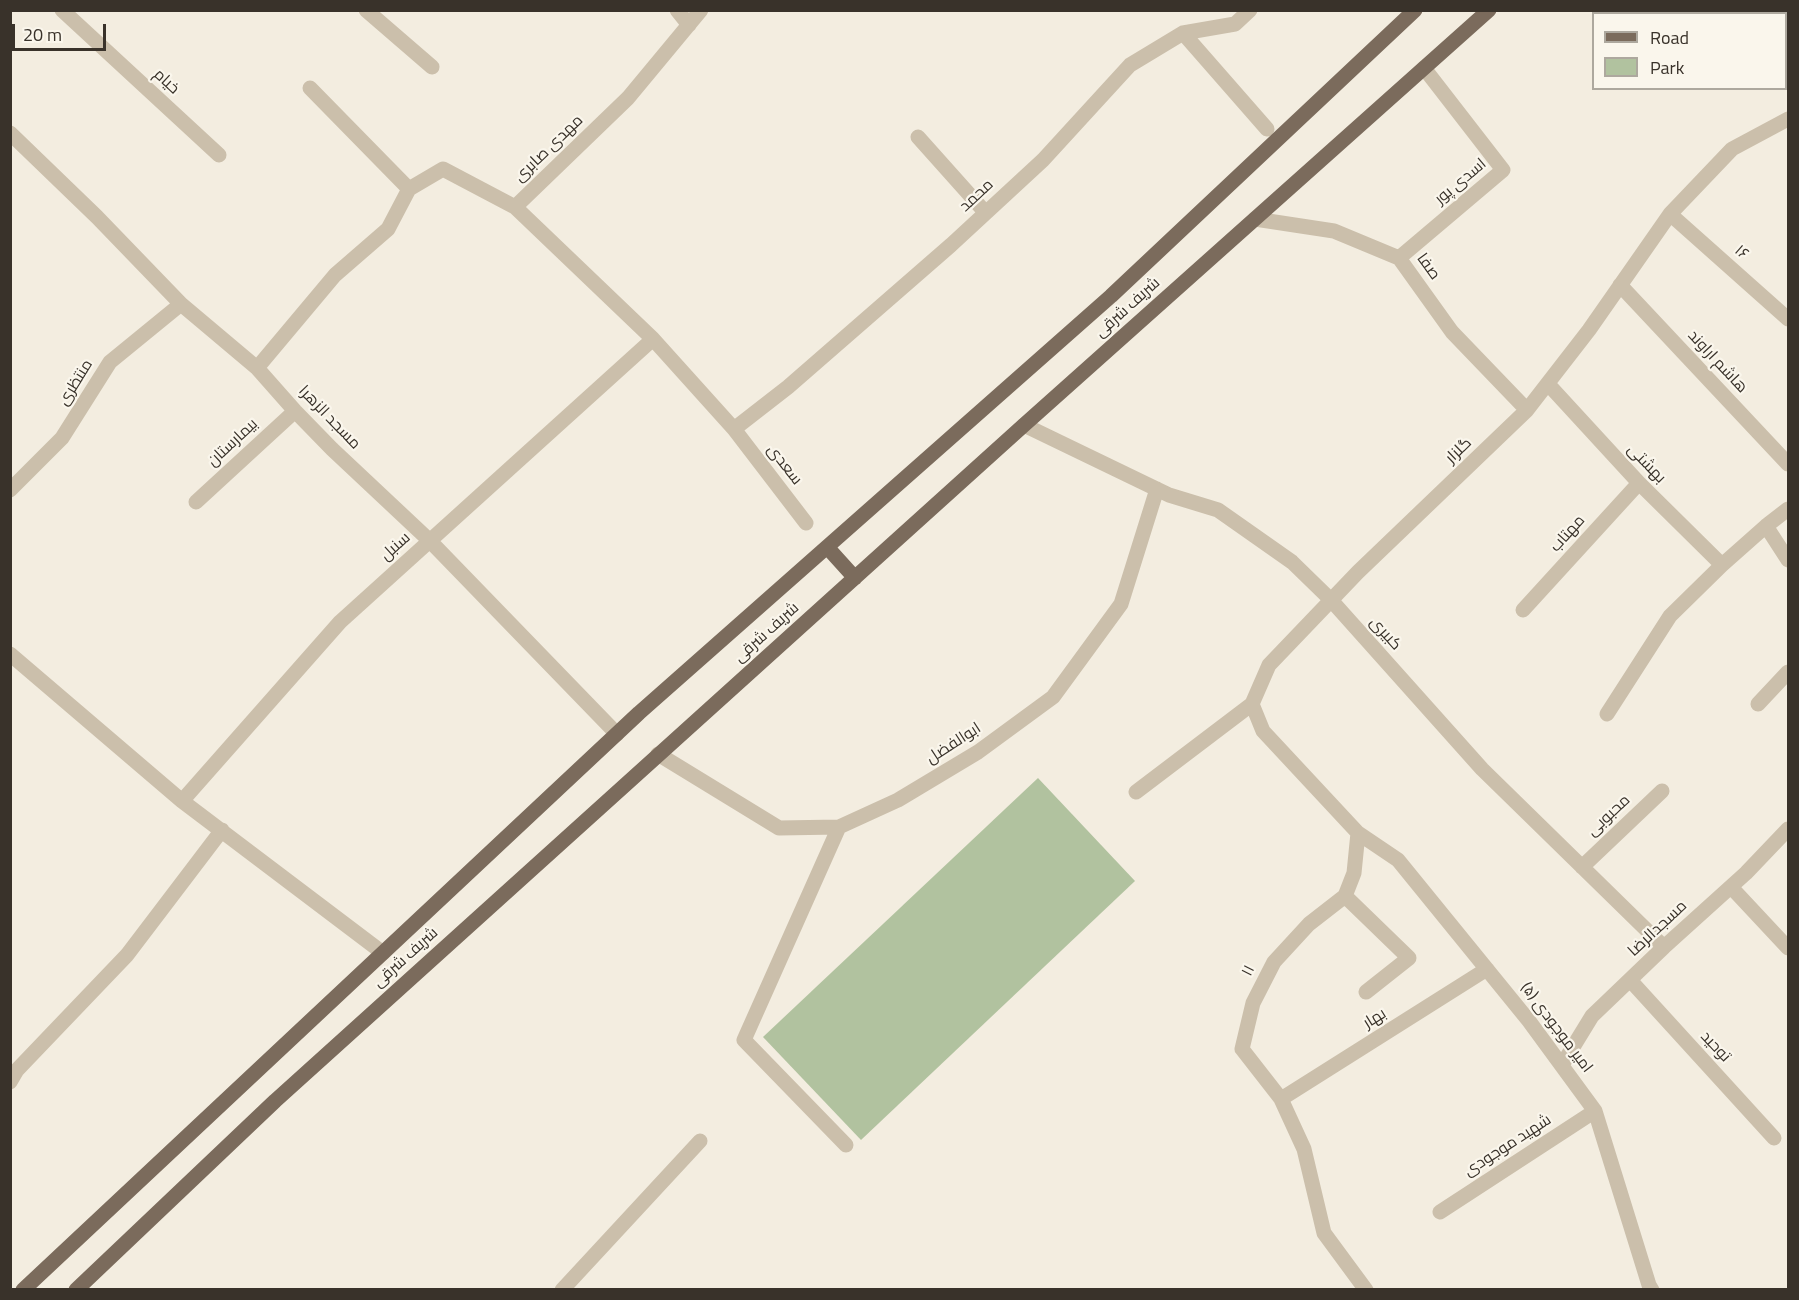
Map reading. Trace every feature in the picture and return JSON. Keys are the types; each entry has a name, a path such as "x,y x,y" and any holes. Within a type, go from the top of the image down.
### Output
{"main road":[{"name":"شریف شرقی","path":"23,1290 617,734 1111,296 1415,10"},
{"name":"شریف شرقی","path":"76,1290 275,1101 658,754 1489,10"},
{"path":"827,547 855,578"}],"street":[{"name":"خیام","path":"62,10 219,155"},
{"path":"366,10 432,67"},
{"path":"677,10 689,25"},
{"name":"مهدی صابری","path":"409,189 443,169 515,207 628,98 701,10"},
{"name":"محمد","path":"734,429 788,387 951,245 1043,160 1130,65 1183,33 1235,24 1250,10"},
{"path":"1183,33 1267,129"},
{"name":"اسدی پور","path":"1399,258 1503,170 1425,68"},
{"path":"257,368 335,275 388,230 409,189 310,88"},
{"name":"گلزار","path":"1136,792 1252,704 1269,665 1358,572 1527,411 1589,330 1670,214 1732,149 1788,119"},
{"name":"مسجد الزهرا","path":"10,133 97,217 181,304 257,368 332,449 430,541 617,734"},
{"path":"918,137 985,212"},
{"name":"سعدی","path":"515,207 653,339 734,429 806,523"},
{"name":"۱۶","path":"1670,214 1788,319"},
{"name":"صفا","path":"1255,219 1334,231 1399,258 1452,332 1527,411"},
{"name":"هاشم اراوند","path":"1620,285 1788,464"},
{"name":"منتظری","path":"10,490 62,438 110,362 181,304"},
{"name":"سنبل","path":"182,801 340,622 653,339"},
{"name":"بهشتی","path":"1548,384 1639,483 1722,565"},
{"name":"بیمارستان","path":"196,502 295,411"},
{"name":"کبیری","path":"1024,425 1169,495 1218,510 1292,562 1331,600 1482,769 1664,947"},
{"name":"مهتاب","path":"1523,610 1639,483"},
{"name":"ابوالفضل","path":"658,754 779,828 839,827 898,800 978,752 1053,697 1121,604 1157,489"},
{"path":"1607,714 1670,616 1722,565 1788,509"},
{"path":"1766,526 1788,560"},
{"path":"10,654 182,801 383,953"},
{"path":"1758,704 1788,672"},
{"path":"1252,704 1263,730 1358,833 1354,873 1345,896 1409,958 1366,992"},
{"name":"محبوبی","path":"1582,867 1662,791"},
{"path":"839,827 744,1041 846,1145"},
{"name":"مسجدالرضا","path":"1563,1065 1592,1016 1731,886 1788,829"},
{"path":"10,1082 17,1070 127,956 222,830"},
{"name":"امیر موجودی (۵)","path":"1358,833 1398,860 1563,1065 1595,1111 1647,1288"},
{"path":"1731,886 1788,948"},
{"name":"۱۱","path":"1345,896 1309,924 1274,962 1253,1003 1242,1049 1281,1099 1304,1149 1324,1233 1366,1290"},
{"name":"بهار","path":"1281,1099 1487,969"},
{"name":"توحید","path":"1630,980 1774,1138"},
{"name":"شهید موجودی","path":"1440,1212 1595,1111"},
{"path":"562,1290 700,1141"}],"green space":[{"path":"1038,778 1135,881 861,1140 763,1037"}]}
